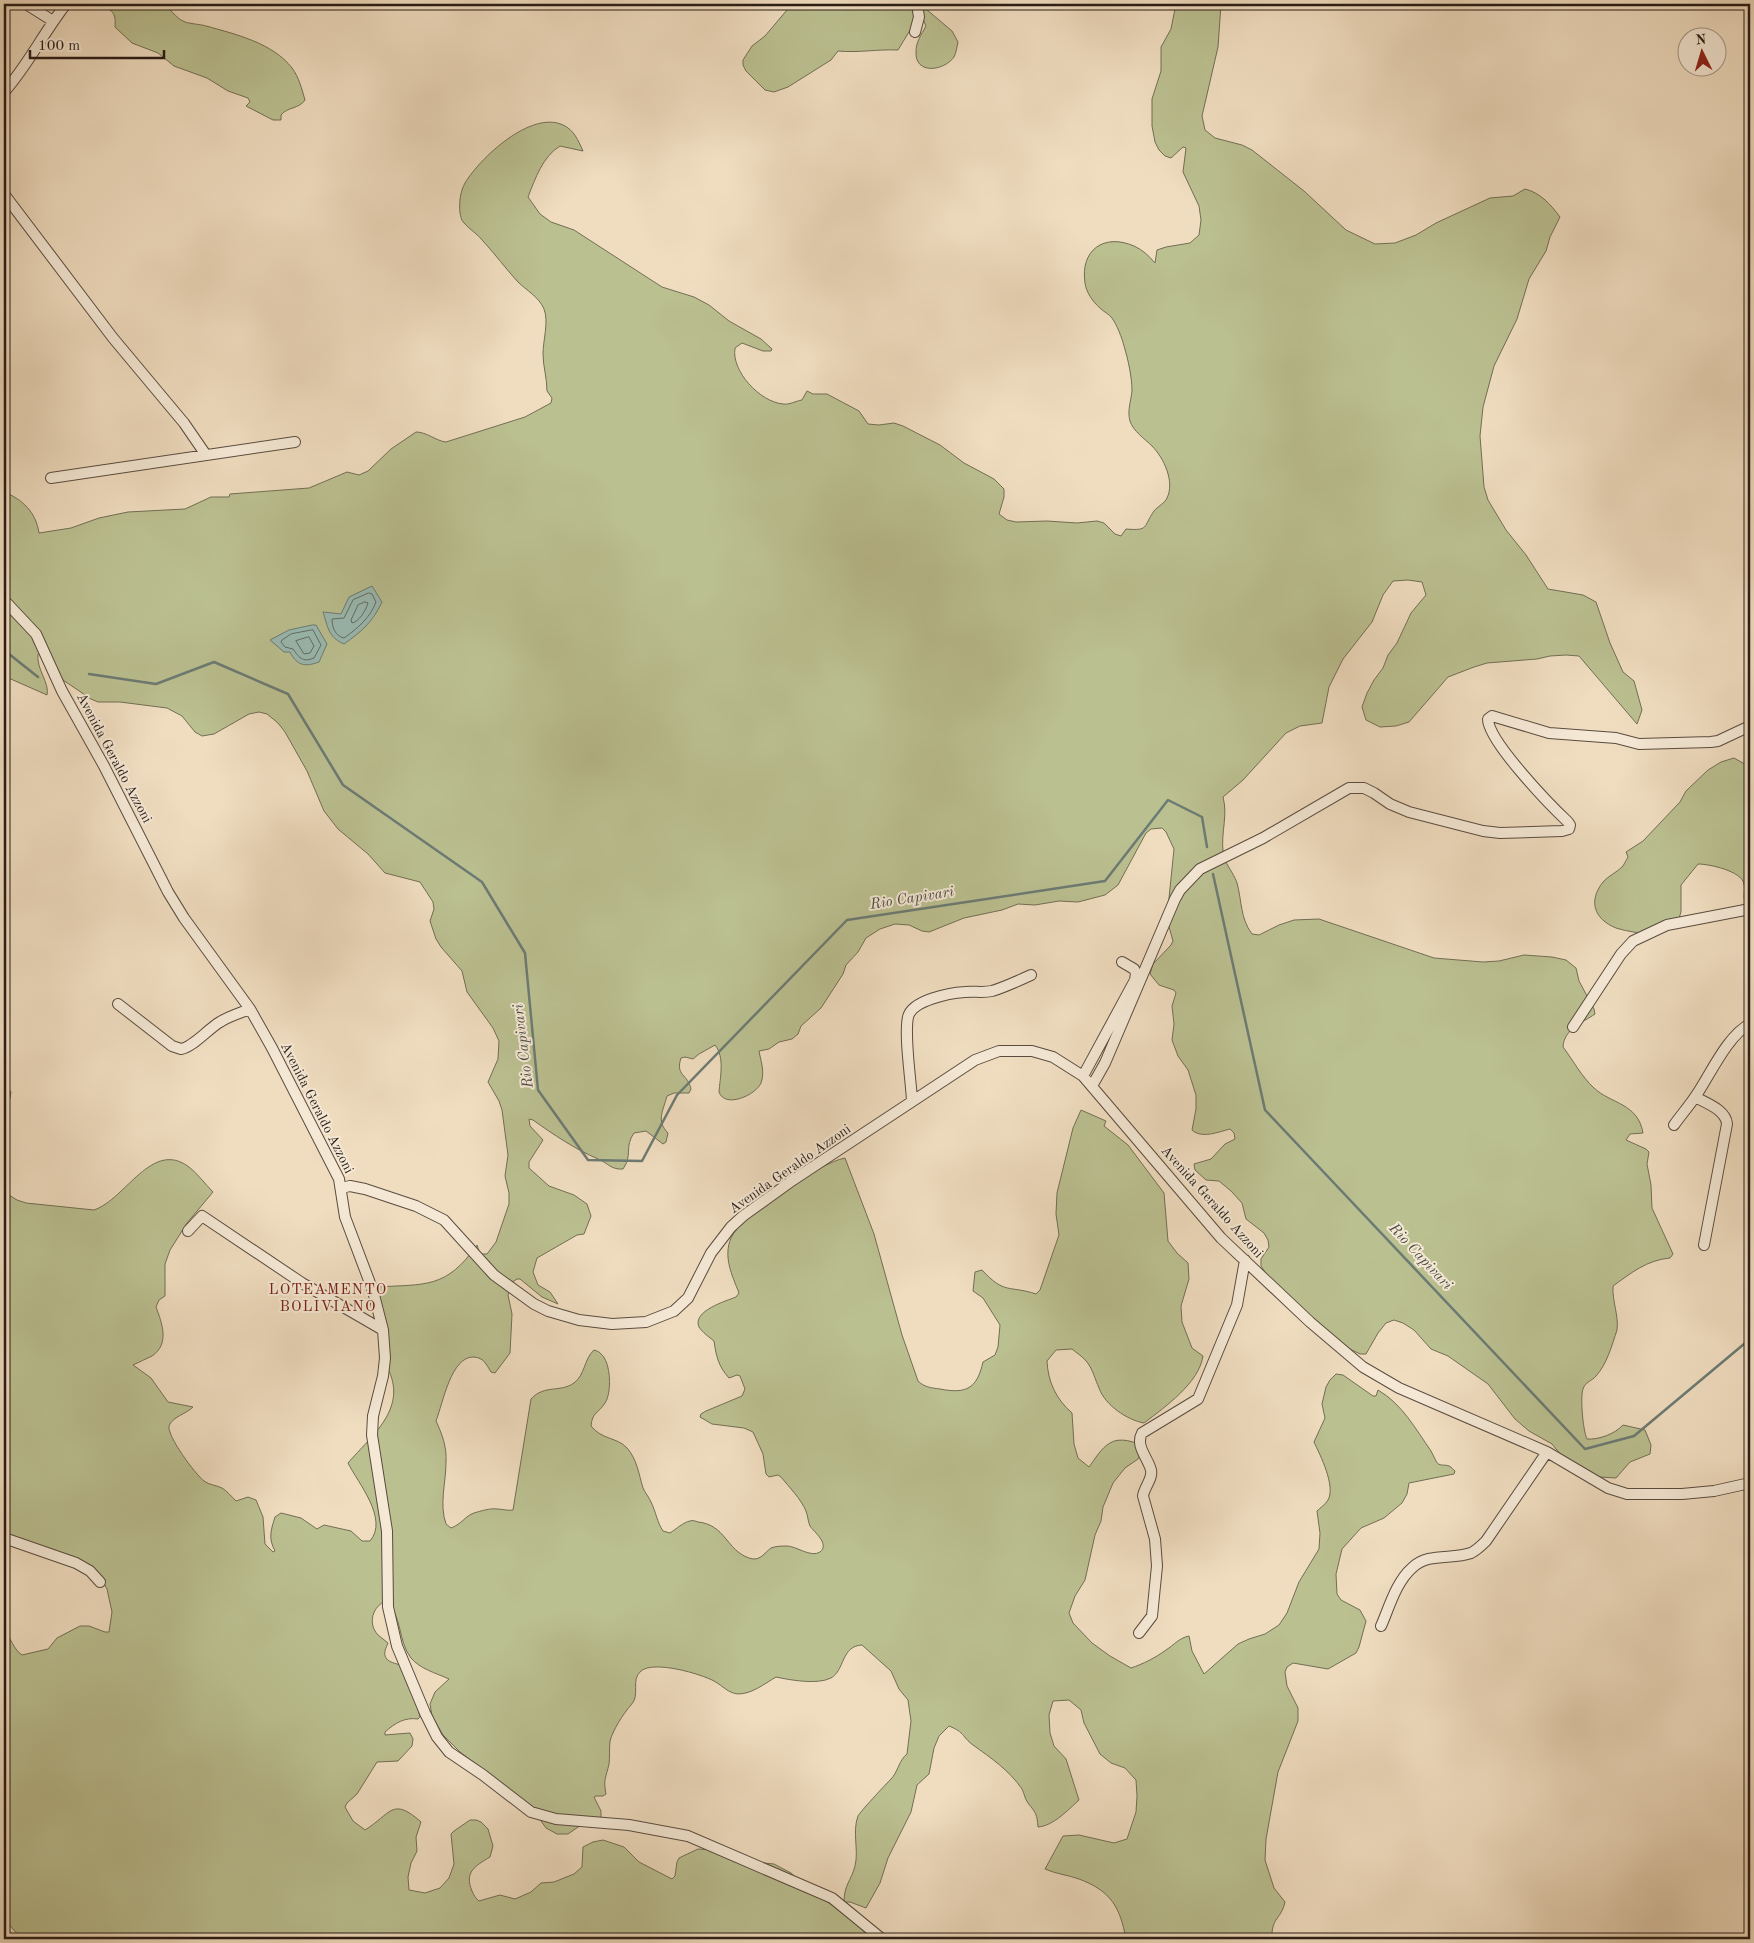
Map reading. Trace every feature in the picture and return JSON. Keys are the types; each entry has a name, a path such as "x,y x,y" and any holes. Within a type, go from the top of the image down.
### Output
{"street":[{"path":"26,4 52,21"},
{"path":"4,92 29,59 52,21 66,4"},
{"path":"915,32 919,17 918,4"},
{"path":"4,194 113,338 184,423 206,455"},
{"path":"51,478 295,442"},
{"name":"Avenida Geraldo Azzoni","path":"4,600 36,634 62,691 104,766 168,892 184,918 250,1009 333,1166 341,1188 350,1186 365,1189 416,1206 444,1220 494,1275 534,1304 579,1320 605,1323 646,1322 674,1311 688,1298 711,1253 730,1227 743,1216 975,1060 999,1051 1032,1051 1053,1058 1083,1076 1222,1238 1310,1322 1363,1367 1399,1388 1547,1452 1608,1488 1627,1494 1639,1496 1682,1494 1714,1491 1750,1483"},
{"path":"1092,1086 1105,1063 1175,899 1180,890 1200,869 1262,838 1349,788 1364,788 1390,804 1409,812 1483,831 1517,833 1569,829 1570,825 1568,822 1548,802 1498,744 1488,724 1488,719 1492,716 1549,733 1616,738 1639,744 1718,741 1750,726"},
{"path":"1573,1027 1622,954 1633,941 1667,926 1750,909"},
{"path":"1083,1076 1135,980 1136,973 1134,968 1122,962"},
{"path":"912,1101 908,1038 908,1018 910,1012 927,1000 943,995 990,991 1031,975"},
{"path":"118,1004 172,1046 181,1049 192,1044 207,1030 222,1021 250,1009"},
{"path":"1674,1125 1695,1097 1733,1038 1741,1028 1750,1024"},
{"path":"1695,1097 1721,1113 1726,1118 1727,1124 1704,1245"},
{"path":"341,1188 345,1217 373,1291 383,1330 383,1376 373,1416 372,1436 387,1531 388,1607 397,1646 403,1661 428,1720 445,1748 531,1812 556,1819 629,1824 688,1836 832,1898 882,1939"},
{"path":"188,1231 202,1216 302,1283 383,1330"},
{"path":"1139,1633 1152,1616 1157,1566 1155,1539 1143,1496 1152,1476 1139,1444 1139,1438 1146,1430 1198,1399 1237,1305 1245,1260"},
{"path":"1381,1626 1401,1582 1412,1568 1424,1560 1469,1553 1478,1549 1486,1541 1547,1452"},
{"path":"4,1538 76,1564 90,1571 100,1582"}],"green space":[{"path":"99,4 163,4 185,22 229,32 264,46 284,59 292,68 305,100 300,105 284,112 281,115 281,120 273,120 246,106 250,102 248,98 228,91 207,78 174,66 158,53 132,43 115,27 115,18 112,12"},
{"path":"789,4 846,4 855,6 859,4 920,4 952,31 958,42 956,52 949,62 937,68 925,67 920,64 917,59 916,48 926,26 923,19 918,17 898,50 838,51 831,60 788,87 774,92 765,90 746,71 743,60 752,46 765,36 787,10"},
{"path":"1176,4 1221,4 1218,47 1202,116 1205,130 1215,138 1242,145 1252,150 1304,191 1346,230 1375,244 1395,243 1416,235 1436,223 1490,198 1513,196 1525,189 1541,196 1560,217 1550,237 1546,251 1529,279 1517,319 1494,366 1483,407 1480,436 1484,487 1488,500 1506,530 1526,555 1548,589 1583,595 1596,602 1610,643 1623,672 1634,681 1642,710 1637,724 1579,656 1566,655 1487,663 1474,667 1448,677 1409,722 1396,726 1380,727 1366,720 1362,707 1367,693 1383,668 1388,655 1397,643 1411,613 1426,595 1422,582 1408,580 1393,581 1383,595 1372,622 1343,659 1329,687 1322,723 1300,726 1286,733 1243,780 1223,797 1225,810 1223,851 1225,860 1237,883 1243,916 1252,934 1259,935 1294,920 1319,919 1434,958 1483,962 1499,961 1524,955 1566,960 1576,968 1579,981 1595,1014 1570,1031 1563,1047 1594,1088 1630,1110 1640,1123 1643,1133 1630,1134 1626,1140 1649,1152 1647,1164 1651,1185 1652,1208 1673,1254 1670,1258 1654,1261 1640,1268 1613,1286 1617,1330 1603,1366 1583,1389 1584,1429 1587,1439 1606,1436 1623,1425 1645,1430 1651,1445 1650,1454 1630,1462 1616,1478 1599,1477 1565,1460 1552,1444 1529,1431 1515,1419 1488,1384 1448,1356 1431,1349 1414,1330 1403,1323 1394,1320 1386,1323 1366,1354 1360,1354 1350,1349 1281,1297 1261,1266 1261,1259 1269,1247 1264,1233 1246,1219 1242,1203 1231,1191 1219,1181 1206,1180 1195,1170 1194,1164 1211,1159 1225,1144 1235,1139 1234,1133 1230,1129 1205,1134 1196,1133 1192,1130 1196,1109 1196,1095 1188,1070 1178,1056 1172,1040 1174,1024 1172,1006 1176,993 1174,990 1159,985 1150,974 1153,964 1173,941 1169,927 1169,898 1174,849 1162,828 1151,829 1146,833 1118,885 1105,895 1078,902 1059,901 1035,905 1018,904 1002,910 964,918 929,932 909,925 895,924 880,929 866,938 858,952 846,965 843,974 821,1008 801,1026 798,1034 792,1039 779,1042 769,1049 759,1051 763,1075 761,1083 758,1088 747,1096 734,1100 722,1097 719,1092 721,1061 715,1045 693,1059 681,1058 681,1072 691,1089 689,1093 674,1093 667,1096 661,1120 664,1129 668,1133 666,1142 663,1144 646,1131 634,1133 629,1143 628,1159 623,1169 612,1167 581,1151 529,1119 530,1126 543,1140 529,1162 529,1168 549,1186 574,1195 587,1204 591,1216 584,1234 577,1235 537,1258 533,1272 538,1285 550,1292 558,1304 542,1297 520,1279 517,1279 511,1283 508,1295 512,1314 510,1353 495,1373 491,1372 482,1360 474,1357 466,1359 459,1364 454,1372 436,1421 446,1451 443,1509 446,1524 451,1528 477,1512 491,1509 513,1510 531,1399 536,1394 569,1386 578,1380 588,1358 594,1350 601,1353 607,1364 609,1370 609,1392 603,1406 594,1415 591,1426 600,1434 623,1444 630,1452 643,1488 663,1531 670,1533 691,1521 707,1524 715,1528 741,1554 753,1559 759,1558 771,1548 779,1546 787,1546 812,1554 820,1552 823,1549 822,1542 810,1526 806,1511 795,1493 778,1475 769,1477 766,1474 763,1454 753,1432 744,1428 712,1424 700,1417 706,1411 742,1396 745,1389 740,1376 737,1375 729,1378 725,1374 718,1360 714,1341 700,1329 698,1321 705,1312 718,1304 736,1297 739,1293 728,1259 731,1238 737,1228 782,1191 818,1169 845,1158 874,1234 902,1335 918,1381 931,1388 963,1390 974,1384 983,1362 995,1355 998,1347 1000,1325 983,1298 973,1291 975,1272 982,1270 996,1283 1008,1288 1036,1294 1040,1290 1059,1235 1056,1214 1057,1193 1073,1128 1081,1110 1106,1121 1104,1126 1128,1145 1164,1193 1168,1241 1188,1263 1189,1279 1181,1306 1182,1322 1192,1348 1203,1356 1195,1376 1188,1385 1171,1402 1144,1423 1131,1419 1111,1406 1102,1394 1087,1362 1072,1349 1056,1350 1047,1361 1049,1376 1054,1390 1061,1402 1072,1413 1074,1444 1078,1458 1089,1467 1104,1448 1118,1440 1132,1442 1144,1448 1138,1459 1125,1468 1113,1483 1103,1507 1085,1580 1075,1596 1069,1613 1073,1623 1092,1643 1131,1668 1144,1663 1179,1640 1189,1636 1192,1651 1204,1674 1238,1644 1265,1634 1279,1625 1287,1613 1299,1582 1319,1549 1320,1533 1317,1511 1328,1500 1330,1487 1329,1479 1314,1442 1325,1418 1322,1404 1326,1387 1336,1374 1343,1375 1373,1396 1376,1396 1378,1390 1387,1396 1408,1417 1437,1463 1450,1466 1455,1471 1454,1474 1409,1483 1407,1494 1402,1503 1384,1518 1361,1528 1342,1549 1336,1574 1337,1594 1341,1600 1360,1610 1366,1621 1356,1653 1328,1669 1293,1663 1287,1667 1285,1672 1287,1686 1298,1708 1298,1721 1278,1772 1266,1839 1265,1860 1274,1888 1285,1902 1273,1926 1272,1939 1126,1939 1117,1909 1106,1895 1099,1889 1079,1879 1045,1869 1063,1836 1079,1835 1114,1843 1127,1839 1136,1812 1136,1780 1125,1768 1111,1763 1100,1754 1084,1723 1081,1710 1069,1700 1053,1701 1049,1715 1050,1733 1054,1746 1066,1759 1079,1800 1055,1821 1038,1827 1036,1814 1017,1782 1006,1770 969,1742 961,1733 949,1726 939,1736 934,1748 929,1774 917,1785 911,1812 888,1858 880,1883 866,1908 850,1902 844,1902 846,1887 856,1860 856,1822 858,1816 893,1776 902,1759 907,1754 911,1721 908,1700 899,1689 891,1671 862,1645 850,1649 839,1670 831,1678 811,1682 776,1677 758,1688 743,1694 731,1692 708,1678 678,1669 656,1667 641,1671 636,1679 634,1701 613,1732 610,1741 609,1764 605,1782 606,1794 594,1797 601,1811 601,1817 581,1825 568,1834 557,1834 546,1828 534,1811 515,1793 460,1752 443,1735 432,1716 430,1704 435,1692 449,1679 424,1668 411,1658 404,1644 395,1613 386,1601 381,1603 375,1611 372,1620 373,1625 378,1635 388,1643 385,1652 386,1658 403,1667 406,1671 414,1690 420,1717 418,1719 400,1721 385,1732 385,1735 410,1733 413,1739 412,1746 398,1761 377,1762 357,1794 345,1807 353,1821 365,1830 392,1810 397,1809 404,1810 421,1822 416,1837 417,1851 411,1863 408,1877 409,1890 425,1893 440,1888 449,1878 454,1864 451,1834 470,1820 476,1820 488,1829 493,1846 490,1857 480,1863 470,1874 469,1879 472,1891 479,1901 500,1895 515,1899 531,1892 541,1883 554,1882 574,1874 582,1867 583,1847 593,1842 603,1840 624,1847 639,1862 672,1879 675,1876 679,1858 698,1849 715,1850 753,1862 774,1864 791,1873 812,1892 838,1909 873,1939 22,1939 4,1919 4,1629 14,1647 22,1655 48,1649 57,1638 80,1626 89,1626 109,1632 112,1612 107,1589 98,1574 4,1540 4,1192 26,1203 94,1210 106,1204 151,1165 163,1160 176,1160 189,1167 213,1192 187,1223 170,1250 165,1264 165,1296 159,1300 156,1307 163,1333 161,1346 152,1356 133,1365 151,1378 168,1402 193,1407 173,1420 169,1426 172,1438 188,1463 204,1481 222,1488 236,1501 248,1497 256,1500 263,1517 265,1544 273,1552 275,1551 271,1542 271,1530 275,1517 281,1513 301,1518 317,1529 324,1525 351,1531 362,1541 370,1541 375,1532 374,1512 370,1501 348,1463 385,1420 391,1408 394,1395 393,1382 387,1367 377,1287 422,1284 445,1277 466,1259 477,1245 480,1254 487,1254 496,1242 509,1204 509,1193 505,1176 508,1155 502,1110 488,1082 498,1059 499,1041 493,1028 467,992 462,971 436,939 430,921 434,909 433,902 420,882 385,873 368,854 338,829 324,811 307,771 285,732 267,714 259,712 249,714 214,734 202,736 195,732 182,716 167,708 120,702 98,702 91,699 63,680 41,652 38,654 38,660 47,686 47,695 4,676 4,492 17,498 27,507 35,519 39,533 71,528 99,518 128,512 185,509 211,497 229,497 230,494 309,488 347,472 359,475 368,471 391,449 416,432 424,433 446,442 525,417 551,403 552,398 547,391 543,359 546,325 544,309 536,297 518,282 481,239 463,222 460,213 461,194 465,183 482,161 522,130 536,124 550,122 563,125 570,130 583,151 560,146 544,162 528,197 540,214 551,222 574,230 662,287 694,297 709,305 729,321 761,339 772,349 771,351 763,351 742,343 735,348 735,357 742,375 765,398 785,404 802,400 807,391 813,394 827,394 859,411 868,424 894,423 903,426 940,445 964,463 994,479 1004,489 1004,497 999,514 1007,520 1016,522 1047,521 1077,523 1097,521 1104,523 1115,534 1121,536 1126,529 1142,528 1154,511 1165,502 1169,492 1169,478 1161,457 1136,431 1130,421 1129,410 1132,386 1130,368 1123,343 1112,318 1097,306 1088,293 1084,271 1090,253 1104,243 1123,243 1134,246 1146,253 1155,263 1157,250 1190,243 1199,235 1201,220 1199,206 1183,172 1186,148 1183,147 1171,158 1165,156 1155,142 1152,126 1152,99 1161,71 1161,47 1171,29"},
{"path":"1734,758 1750,767 1750,900 1746,903 1744,884 1738,875 1710,865 1698,864 1681,885 1681,912 1679,918 1655,936 1625,931 1603,920 1598,914 1595,903 1598,889 1607,878 1623,866 1628,857 1626,852 1643,841 1680,802 1686,791 1708,770 1721,762"},
{"path":"4,1083 11,1092 4,1109"}],"water":[{"path":"372,586 382,602 366,626 344,644 329,631 323,612 341,614 349,597"},
{"path":"316,625 327,644 319,662 310,665 299,663 290,652 284,652 270,640 289,630"}],"waterway":[{"name":"Rio Capivari","path":"4,650 38,677"},
{"name":"Rio Capivari","path":"89,674 156,684 214,662 288,694 343,785 482,882 525,953 538,1090 588,1160 642,1161 677,1095 847,920 1105,881 1168,800 1202,817 1207,847"},
{"name":"Rio Capivari","path":"1213,874 1265,1110 1585,1449 1634,1436 1750,1339"}],"district":[{"name":"LOTEAMENTO BOLIVIANO","path":"328,1298"}]}
